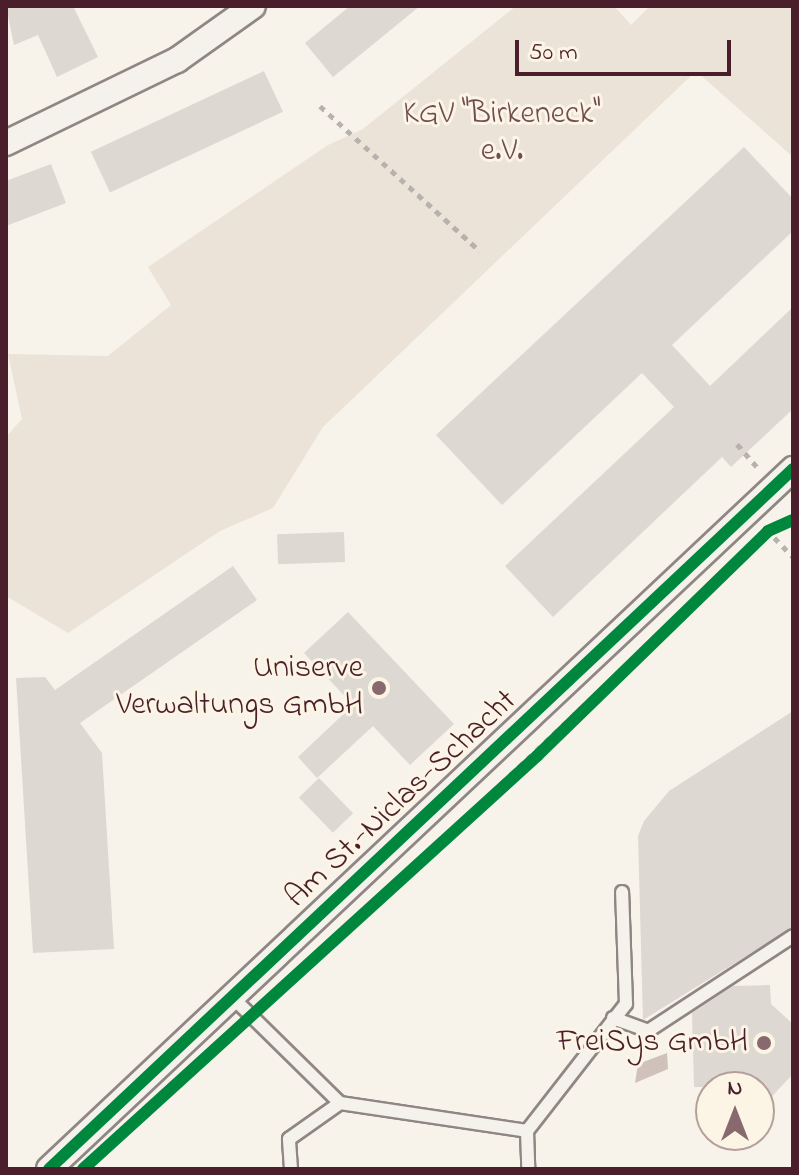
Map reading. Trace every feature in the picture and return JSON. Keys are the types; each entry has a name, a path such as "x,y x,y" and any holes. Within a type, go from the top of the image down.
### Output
{"street":[{"path":"6,143 177,60 253,6"},
{"name":"Am St.-Niclas-Schacht","path":"49,1169 793,469"}],"lane":[{"path":"528,1169 527,1131 626,1004 622,892"},
{"path":"613,1018 648,1031 793,936"},
{"path":"232,997 340,1103 527,1131"},
{"path":"291,1169 289,1139 340,1103"}],"path":[{"path":"320,106 480,251"},
{"path":"756,542 793,520"},
{"path":"252,1018 632,660"}],"green space":[{"name":"KGV \"Birkeneck\" e.V.","path":"516,6 614,6 631,25 650,6 793,6 793,157 696,71 323,427 273,508 220,531 68,633 6,596 6,437 22,419 8,354 108,356 171,305 148,267 328,145 363,129"}],"shaded area":[{"path":"667,1053 668,1069 635,1083 638,1064"}],"building":[{"path":"6,6 73,6 98,57 57,77 38,35 14,45"},
{"path":"350,6 420,6 333,77 305,43"},
{"path":"264,71 283,112 110,193 91,152"},
{"path":"744,147 793,199 793,231 672,345 710,386 793,307 793,409 731,467 722,457 553,617 505,566 674,407 642,373 502,505 436,435"},
{"path":"51,164 66,203 6,226 6,181"},
{"path":"344,532 345,562 278,564 277,534"},
{"path":"233,566 257,600 80,723 102,753 114,949 33,953 16,678 45,677 55,690"},
{"name":"Uniserve Verwaltungs GmbH","path":"348,612 454,724 410,765 373,726 317,778 298,757 353,705 304,653"},
{"path":"793,711 793,927 643,1020 638,836 644,821 669,791"},
{"path":"319,778 353,813 333,833 299,797"},
{"path":"770,985 771,1004 793,1024 793,1074 775,1093 775,1071 695,1071 694,1087 692,1013 733,986"}],"cycle path":[{"path":"49,1169 793,469"},
{"path":"83,1169 537,756 768,531 793,520"}],"place":[{"name":"Uniserve Verwaltungs GmbH","path":"379,688"},
{"name":"FreiSys GmbH","path":"764,1043"}]}
